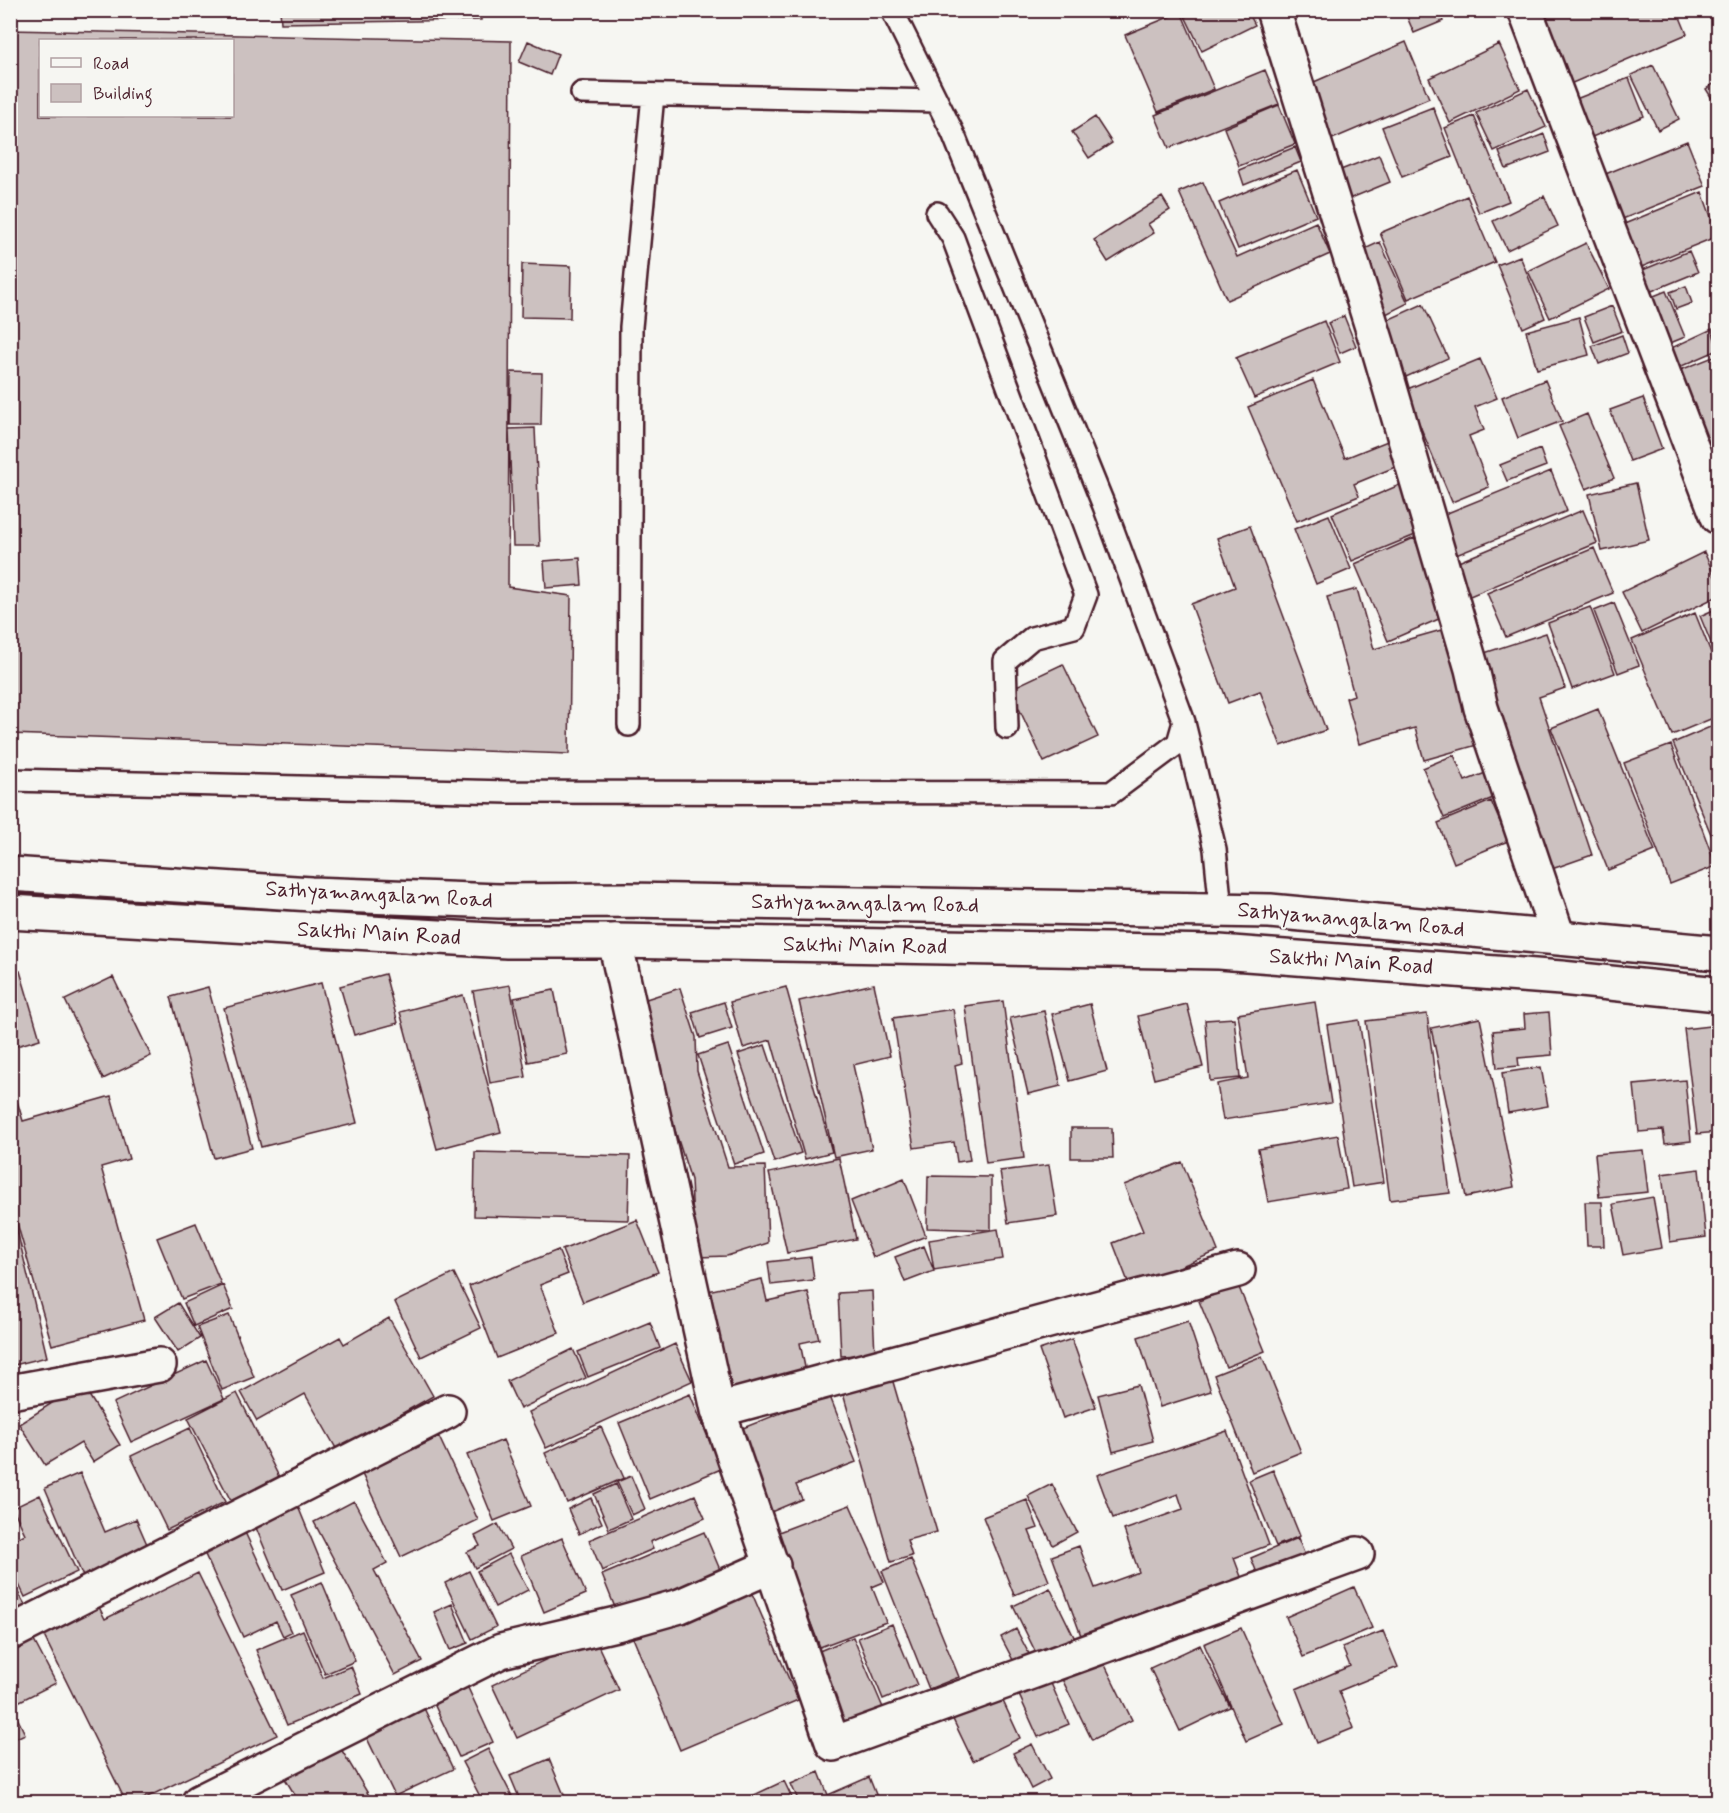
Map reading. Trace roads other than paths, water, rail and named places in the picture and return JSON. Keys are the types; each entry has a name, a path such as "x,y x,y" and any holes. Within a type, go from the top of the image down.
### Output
{"main road":[{"path":"1273,10 1377,344 1472,669 1481,708 1558,938"},
{"path":"1525,10 1719,517"},
{"name":"Sathyamangalam Road","path":"10,874 311,894 499,901 628,900 1270,911 1719,952"},
{"name":"Sakthi Main Road","path":"10,912 507,942 615,941 1219,952 1560,978 1719,994"},
{"path":"615,941 718,1410 833,1744 1357,1554"},
{"path":"718,1410 1238,1270"},
{"path":"10,1392 159,1365"},
{"path":"10,1633 448,1411"},
{"path":"199,1803 501,1651 616,1624 680,1606 773,1565"}],"lane":[{"path":"892,10 953,133 1099,495 1184,722 1215,849 1221,910"},
{"path":"582,93 937,100"},
{"path":"629,725 631,327 653,95"},
{"path":"937,213 953,238 1086,595 1074,627 1032,638 1005,662 1006,728"},
{"path":"10,780 509,792 1111,793 1178,743 1184,722"}]}
